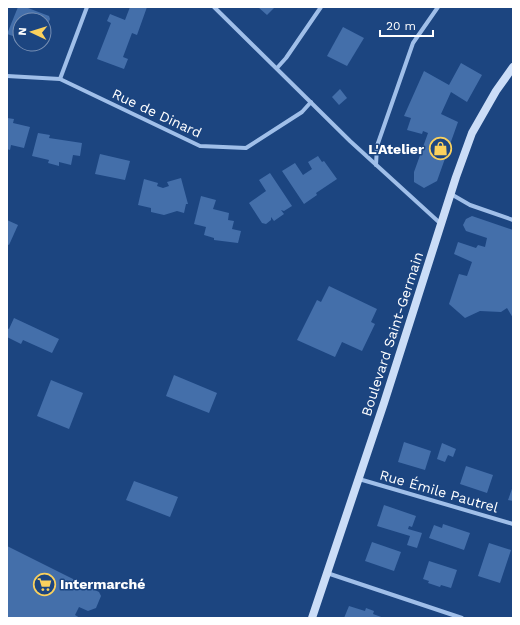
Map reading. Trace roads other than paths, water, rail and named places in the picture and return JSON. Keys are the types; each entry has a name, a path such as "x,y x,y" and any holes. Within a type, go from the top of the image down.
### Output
{"main road":[{"name":"Boulevard Saint-Germain","path":"312,618 359,479 450,194 472,133 496,91 513,66"}],"street":[{"path":"60,79 87,7"},
{"path":"214,7 376,165 441,224"},
{"path":"276,68 286,58 321,7"},
{"path":"376,165 377,146 413,43 438,7"},
{"name":"Rue de Dinard","path":"7,76 60,79 200,146 246,148 302,112 311,102"},
{"path":"450,194 470,205 513,220"},
{"name":"Rue Émile Pautrel","path":"359,479 513,524"},
{"path":"327,573 462,618"}],"place":[{"name":"L'Atelier","path":"440,149"},
{"name":"Intermarché","path":"45,584"}]}
